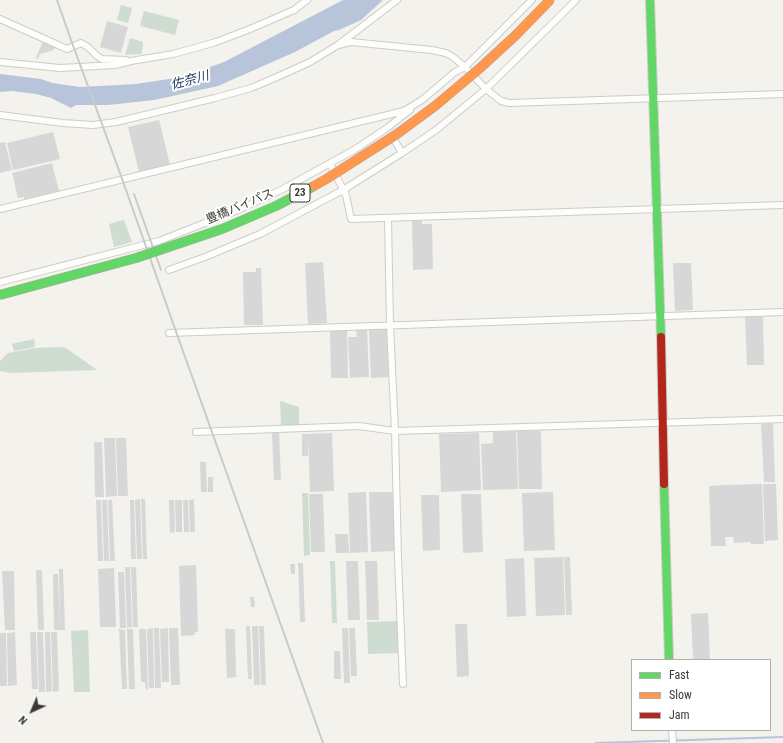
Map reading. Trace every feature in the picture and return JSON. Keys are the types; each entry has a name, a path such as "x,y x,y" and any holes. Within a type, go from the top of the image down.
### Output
{"main road":[{"name":"豊橋バイパス","path":"0,290 60,275 185,238 273,201 325,174 394,131 432,103 512,32 543,0"},
{"name":"豊橋バイパス","path":"0,295 136,258 222,229 276,206 328,178 397,134 435,106 515,36 550,0"},
{"path":"650,0 670,659"}],"street":[{"path":"294,10 296,0"},
{"path":"0,62 60,68 115,65 173,54 250,29 294,10 308,0"},
{"path":"0,116 63,123 93,124 116,122 251,88 310,62 338,45 397,0"},
{"path":"0,282 159,240 238,210 283,189 354,150 387,128 455,72 465,67 532,0"},
{"path":"169,270 260,234 343,190 402,153 436,130 486,89 576,0"},
{"path":"0,19 67,49 81,43 88,47 97,56 102,58 132,61"},
{"path":"338,45 351,42 432,50 446,53 465,67 486,89 501,101 509,103 783,94"},
{"path":"0,209 397,113 404,111 422,100"},
{"path":"387,128 402,153"},
{"path":"330,164 346,195 351,219 783,205"},
{"path":"388,218 390,325 403,684"},
{"path":"169,333 660,315 783,312"},
{"path":"196,432 354,426 395,431 783,419"},
{"path":"672,731 673,743"}],"shaded area":[{"path":"121,5 132,8 128,23 117,20"},
{"path":"144,11 179,20 175,35 140,26"},
{"path":"130,38 143,42 142,54 125,55"},
{"path":"124,220 132,242 114,247 109,224"},
{"path":"34,339 35,347 14,351 12,344"},
{"path":"35,348 66,348 97,370 10,373 0,371 0,361 8,353"},
{"path":"280,401 299,407 299,425 281,425"},
{"path":"302,493 308,493 310,555 304,556"},
{"path":"330,561 335,561 337,623 332,623"},
{"path":"399,621 400,653 368,654 367,622"},
{"path":"88,630 90,692 74,692 71,631"}],"water":[{"name":"佐奈川","path":"343,0 383,0 361,20 334,31 295,52 218,86 154,100 108,105 76,105 71,108 51,98 36,94 12,91 0,92 0,74 41,79 52,83 80,87 136,84 182,77 224,62"}],"building":[{"path":"107,21 128,27 121,53 100,47"},
{"path":"43,41 56,46 54,50 40,54 38,59 36,58"},
{"path":"159,120 170,165 139,172 128,127"},
{"path":"53,132 60,159 13,170 7,143"},
{"path":"5,142 12,170 0,173 0,143"},
{"path":"52,163 59,191 24,200 24,197 18,198 12,173"},
{"path":"412,220 422,220 422,224 432,224 433,269 413,270"},
{"path":"323,262 327,323 308,324 305,263"},
{"path":"673,263 691,263 693,310 675,311"},
{"path":"256,268 261,268 263,325 244,325 243,272 256,272"},
{"path":"745,317 763,317 764,365 747,365"},
{"path":"367,328 369,377 350,378 348,337 357,337 356,329"},
{"path":"390,328 392,377 371,378 369,329"},
{"path":"330,330 347,330 348,378 331,378"},
{"path":"773,423 775,482 764,482 761,424"},
{"path":"516,431 518,489 483,490 481,444 493,443 493,432"},
{"path":"517,431 541,431 542,489 519,489"},
{"path":"279,432 281,480 274,480 272,433"},
{"path":"332,433 334,491 310,492 308,434"},
{"path":"479,433 481,490 441,492 439,434"},
{"path":"302,434 308,434 308,456 302,456"},
{"path":"104,438 115,438 117,496 106,497"},
{"path":"116,438 126,438 128,496 118,496"},
{"path":"94,442 102,442 104,497 95,497"},
{"path":"200,462 206,462 207,492 201,492"},
{"path":"208,477 213,477 213,492 208,492"},
{"path":"762,484 764,544 751,544 751,542 734,543 733,537 725,537 726,546 711,546 709,486"},
{"path":"763,484 776,484 778,540 765,541"},
{"path":"366,492 368,552 350,553 348,493"},
{"path":"369,492 394,492 396,551 371,552"},
{"path":"553,492 555,550 524,551 522,493"},
{"path":"309,494 323,494 325,552 311,552"},
{"path":"461,494 481,494 483,552 463,553"},
{"path":"421,495 439,495 440,550 423,551"},
{"path":"140,499 142,559 137,559 135,500"},
{"path":"141,499 145,499 147,559 143,559"},
{"path":"194,499 195,532 190,532 189,500"},
{"path":"96,500 101,500 103,561 98,561"},
{"path":"102,500 107,500 109,561 104,561"},
{"path":"108,500 112,500 115,561 110,561"},
{"path":"130,500 134,500 136,559 131,559"},
{"path":"169,500 174,500 175,532 170,533"},
{"path":"175,500 182,500 182,532 176,532"},
{"path":"183,500 188,500 189,532 184,532"},
{"path":"335,534 348,534 349,553 336,553"},
{"path":"563,557 565,615 536,616 534,558"},
{"path":"564,557 570,557 572,615 566,615"},
{"path":"524,558 526,616 507,617 505,559"},
{"path":"346,561 358,561 360,620 348,620"},
{"path":"365,561 377,561 379,620 367,620"},
{"path":"298,563 303,563 305,622 300,622"},
{"path":"290,564 295,564 295,574 291,574"},
{"path":"196,565 198,632 195,632 195,635 181,636 179,566"},
{"path":"125,567 130,567 132,627 127,628"},
{"path":"131,567 136,567 138,627 133,627"},
{"path":"114,568 116,627 100,627 98,569"},
{"path":"59,569 63,569 65,630 60,630"},
{"path":"36,570 42,570 44,630 38,630"},
{"path":"2,571 14,571 15,630 5,630"},
{"path":"118,572 124,572 126,628 120,628"},
{"path":"53,574 58,574 60,630 54,630"},
{"path":"250,597 254,597 255,607 251,607"},
{"path":"708,613 710,659 693,659 691,614"},
{"path":"455,624 467,624 469,676 457,677"},
{"path":"246,626 250,626 252,679 248,679"},
{"path":"252,626 258,626 260,685 254,685"},
{"path":"259,626 264,626 266,685 261,685"},
{"path":"153,628 154,688 149,688 147,629"},
{"path":"154,628 159,628 161,688 155,688"},
{"path":"168,628 169,682 162,682 160,629"},
{"path":"169,628 178,628 180,685 171,685"},
{"path":"342,628 348,628 350,683 344,683"},
{"path":"349,628 355,628 357,676 351,676"},
{"path":"119,629 125,630 127,689 122,689"},
{"path":"127,629 133,629 135,689 129,689"},
{"path":"139,629 146,629 148,689 146,689 145,682 141,682"},
{"path":"225,629 235,629 236,677 227,678"},
{"path":"15,632 17,685 8,686 7,633"},
{"path":"30,632 36,632 38,689 32,689"},
{"path":"37,632 43,632 45,692 39,692"},
{"path":"45,632 50,632 52,691 46,692"},
{"path":"51,632 57,632 59,691 53,692"},
{"path":"0,633 6,633 7,686 0,686"},
{"path":"334,651 340,651 341,679 334,679"}],"waterway":[{"path":"596,743 783,737"}],"railway":[{"path":"57,0 323,743"},
{"path":"134,194 161,270"}],"traffic: fast":[{"path":"650,0 661,337"},
{"path":"0,295 136,258 222,229 276,206 314,186"},
{"path":"664,484 669,659"}],"traffic: jam":[{"path":"661,337 664,484"}],"traffic: slow":[{"path":"314,186 397,134 435,106 515,36 550,0"}]}
